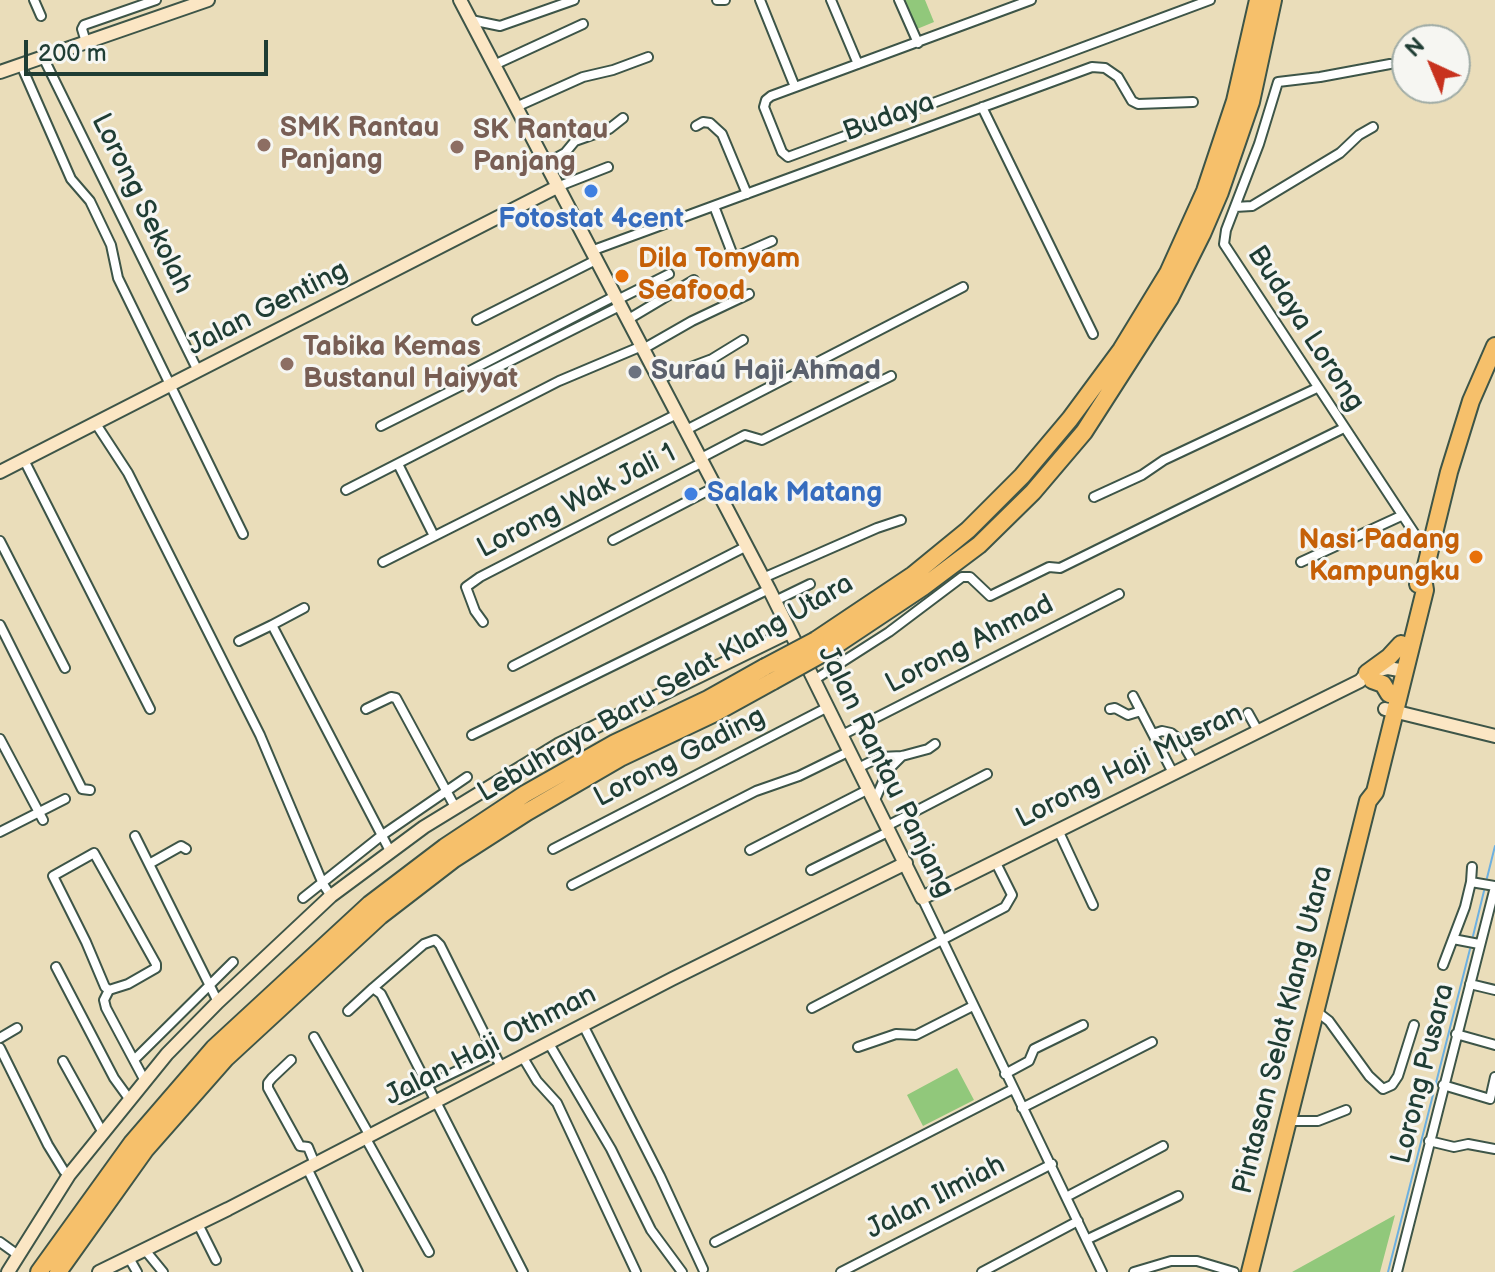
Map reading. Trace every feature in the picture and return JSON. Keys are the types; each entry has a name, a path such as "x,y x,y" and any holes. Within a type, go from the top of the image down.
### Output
{"highway":[{"name":"Lebuhraya Baru Selat Klang Utara","path":"822,646 968,530 1022,476 1070,419 1121,350 1168,273 1205,191 1235,101 1258,0"},
{"name":"Lebuhraya Baru Selat Klang Utara","path":"39,1272 132,1143 214,1048 370,904 445,847 525,794 615,743 769,674 923,587 979,545 1033,492 1084,432 1170,298 1214,206 1251,102 1273,0"},
{"name":"Pintasan Selat Klang Utara","path":"1399,674 1401,644 1415,588 1423,578 1449,472 1471,401 1495,346"},
{"name":"Pintasan Selat Klang Utara","path":"1250,1272 1368,801 1375,792 1389,705 1425,590 1423,578"},
{"path":"1389,705 1383,684 1366,678 1401,644"},
{"name":"Lebuhraya Baru Selat Klang Utara","path":"58,1272 145,1150 226,1058 380,916 454,859 527,812 620,758 715,713 769,674"}],"street":[{"path":"34,0 41,16"},
{"path":"86,42 82,29 84,25 156,0"},
{"name":"Jalan Rantau Panjang","path":"460,0 747,546 906,863 1102,1272"},
{"path":"471,20 500,26 574,0"},
{"path":"717,0 725,0"},
{"path":"760,0 795,87"},
{"path":"831,0 858,64"},
{"path":"899,0 918,43"},
{"path":"1031,0 771,96 764,107 785,155 788,157 1210,0"},
{"path":"0,72 204,1"},
{"path":"142,5 147,21"},
{"path":"494,65 583,24"},
{"name":"Lorong Sekolah","path":"43,57 198,371"},
{"path":"516,107 583,77 648,57"},
{"name":"Budaya Lorong","path":"1390,64 1278,82 1259,144 1226,230 1224,244 1429,555"},
{"path":"21,65 71,179 90,201 111,245 118,278 243,534"},
{"name":"Budaya","path":"477,320 593,255 714,206 1092,67 1105,68 1118,77 1132,101 1138,104 1193,102"},
{"path":"982,107 1093,334"},
{"path":"545,164 565,153 575,141 609,129 623,118"},
{"path":"696,126 703,122 710,123 722,134 747,194"},
{"path":"1235,207 1252,206 1340,153 1373,127"},
{"path":"557,187 608,167"},
{"name":"Jalan Genting","path":"0,472 557,187"},
{"path":"714,206 732,253 738,256 772,241"},
{"path":"381,426 669,274"},
{"path":"627,320 694,280"},
{"path":"686,430 963,287"},
{"path":"346,490 559,381 642,348 749,294"},
{"path":"452,380 617,301"},
{"path":"659,379 712,359 743,340"},
{"path":"702,460 745,435 762,440 891,376"},
{"path":"1094,497 1142,475 1164,460 1317,388"},
{"path":"383,562 677,414"},
{"path":"96,424 128,473 260,735 323,884 331,896"},
{"path":"814,680 889,632 962,577 970,577 990,596 1049,567 1060,568 1344,428"},
{"path":"24,460 150,709"},
{"name":"Lorong Wak Jali 1","path":"483,622 466,587 702,460"},
{"path":"398,464 434,536"},
{"path":"613,540 715,487"},
{"path":"1301,562 1401,516"},
{"path":"472,735 769,590 877,528 901,520"},
{"path":"0,541 65,668"},
{"path":"513,666 747,546"},
{"path":"769,590 810,584"},
{"name":"Lorong Ahmad","path":"842,735 1119,594"},
{"path":"239,641 304,608"},
{"path":"0,625 82,789 90,790"},
{"path":"272,625 390,851"},
{"path":"8,1272 69,1175 167,1054 331,896 455,807 558,745 789,632"},
{"name":"Lorong Haji Musran","path":"922,898 1381,668 1399,674"},
{"path":"1133,696 1173,773"},
{"path":"366,709 391,697 396,698 455,807"},
{"path":"1389,705 1495,736"},
{"name":"Lorong Gading","path":"553,849 828,707"},
{"path":"1110,709 1115,708 1128,715 1141,711"},
{"path":"1248,713 1258,731"},
{"path":"1153,734 1162,731 1171,733 1181,741 1194,763"},
{"path":"0,739 41,816"},
{"path":"858,768 880,757 902,756 935,744"},
{"path":"572,885 756,791 799,776 850,751"},
{"path":"750,850 872,794 902,756"},
{"path":"811,870 987,774"},
{"path":"303,898 381,836 467,777"},
{"path":"0,832 41,816 65,799"},
{"path":"1058,830 1093,905"},
{"path":"135,836 218,1002"},
{"path":"149,864 181,846 186,849"},
{"path":"109,990 53,876 94,853 156,964 156,968 128,984 109,990 104,1000 145,1081"},
{"path":"812,1008 1005,907 1012,895 995,861"},
{"name":"Jalan Haji Othman","path":"99,1272 906,863"},
{"path":"1443,965 1465,907 1472,867"},
{"path":"1471,882 1495,887"},
{"name":"Lorong Pusara","path":"1397,1272 1479,944 1492,909 1495,887"},
{"path":"1453,939 1479,944"},
{"path":"348,1011 424,944 435,940 501,1067"},
{"path":"135,1059 233,962"},
{"path":"56,967 114,1078 130,1100"},
{"path":"1470,984 1495,990"},
{"path":"373,988 381,994 523,1272"},
{"path":"858,1047 896,1034 916,1035 973,1006"},
{"path":"1316,1011 1329,1021 1369,1076 1383,1089 1392,1085 1398,1076 1414,1025"},
{"path":"583,1025 660,1176 703,1269"},
{"path":"1005,1074 1029,1061 1034,1049 1083,1025"},
{"path":"0,1038 17,1028"},
{"path":"1456,1034 1495,1045"},
{"path":"314,1037 429,1252"},
{"path":"548,1042 611,1149 651,1230 682,1272"},
{"path":"1022,1108 1152,1042"},
{"path":"0,1048 48,1145 69,1175"},
{"path":"399,1099 494,1053"},
{"path":"522,1056 537,1081 557,1103 636,1272"},
{"path":"291,1060 272,1078 268,1088 300,1146 308,1147 311,1166 358,1272"},
{"path":"63,1061 103,1133"},
{"path":"1443,1085 1492,1100 1495,1077"},
{"path":"715,1242 1013,1089"},
{"path":"1289,1121 1318,1121 1346,1110"},
{"path":"1429,1141 1454,1147 1468,1144 1495,1149"},
{"path":"1068,1196 1163,1146"},
{"name":"Jalan Ilmiah","path":"841,1272 1052,1164"},
{"path":"1088,1239 1178,1196"},
{"path":"982,1272 1078,1221"},
{"path":"198,1224 216,1260"},
{"path":"0,1242 18,1255"},
{"path":"145,1250 163,1272"},
{"path":"129,1258 137,1272"},
{"path":"1134,1272 1171,1261 1197,1261 1234,1272"}],"green space":[{"path":"904,0 925,0 934,22 917,29"},
{"path":"957,1068 974,1100 923,1126 907,1095"},
{"path":"1395,1215 1380,1272 1292,1272"}],"waterway":[{"path":"1487,878 1495,846"},
{"path":"1473,936 1484,891"},
{"path":"1388,1272 1470,949"}],"place":[{"name":"SMK Rantau Panjang","path":"264,145"},
{"name":"SK Rantau Panjang","path":"457,147"},
{"name":"Fotostat 4cent","path":"591,191"},
{"name":"Dila Tomyam Seafood","path":"622,276"},
{"name":"Tabika Kemas Bustanul Haiyyat","path":"287,364"},
{"name":"Surau Haji Ahmad","path":"635,372"},
{"name":"Salak Matang","path":"691,494"},
{"name":"Nasi Padang Kampungku","path":"1476,557"}]}
